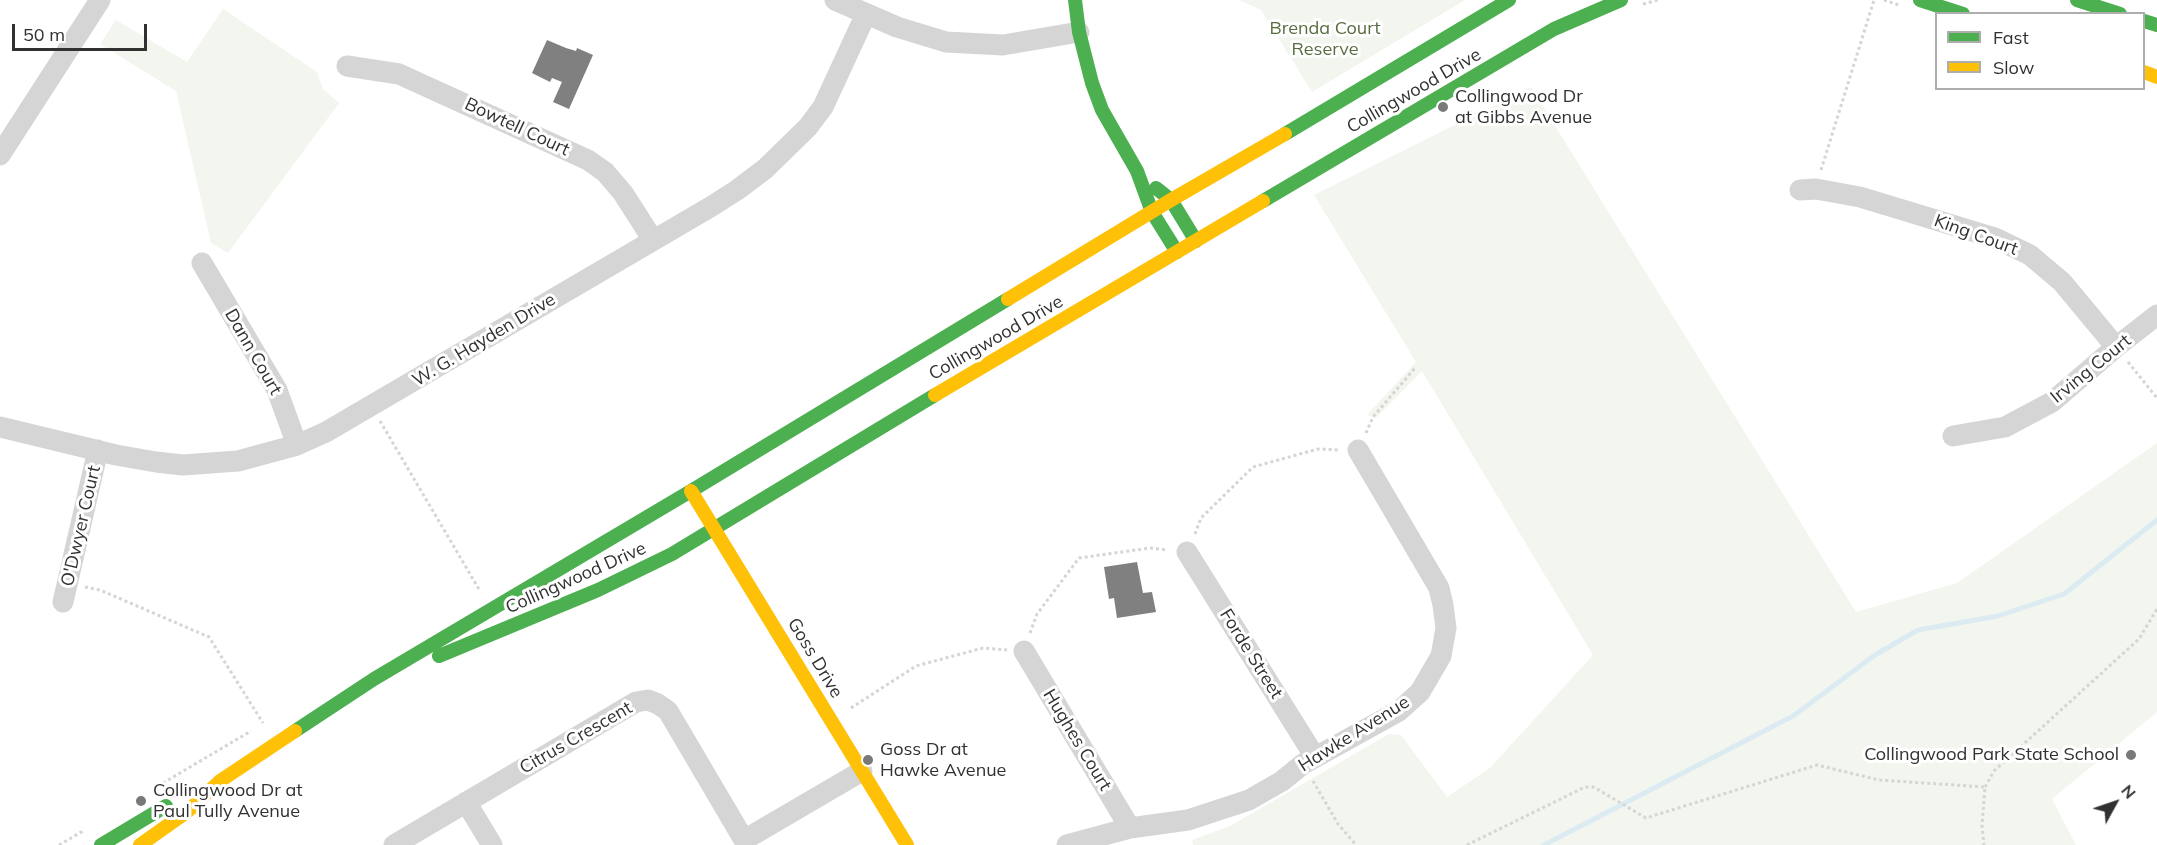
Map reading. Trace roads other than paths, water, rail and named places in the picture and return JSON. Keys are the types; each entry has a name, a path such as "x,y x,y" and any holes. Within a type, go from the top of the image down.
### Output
{"main road":[{"path":"1075,0 1079,32 1092,83 1102,110 1137,171 1152,212 1177,252"},
{"name":"Collingwood Drive","path":"140,845 188,811 220,781 374,679 691,491 1171,200 1245,159 1509,0"},
{"name":"Collingwood Drive","path":"374,679 455,650 598,590 672,554 946,388 1554,29 1621,0"},
{"path":"1920,0 1957,12"},
{"path":"2077,0 2114,12"},
{"path":"1137,171 1171,200 1196,241"},
{"name":"Goss Drive","path":"691,491 906,845"},
{"name":"Collingwood Drive","path":"101,845 180,797 220,781"}],"street":[{"path":"0,154 100,0"},
{"path":"835,0 897,27 946,42 1003,45 1079,32"},
{"name":"W. G. Hayden Drive","path":"0,427 98,450 183,465 238,462 297,445 326,432 737,190 765,169 808,127 823,107 866,14"},
{"name":"Bowtell Court","path":"347,66 399,74 588,160 605,172 623,193 653,240"},
{"name":"King Court","path":"1808,189 1860,196 1995,238 2030,255 2062,282 2116,347"},
{"name":"Dann Court","path":"202,263 277,390 297,445"},
{"name":"Irving Court","path":"1953,436 2005,427 2052,402 2157,315"},
{"name":"O'Dwyer Court","path":"65,593 98,450"},
{"name":"Hawke Avenue","path":"1067,845 1130,828 1188,820 1249,800 1282,781 1309,760 1399,711 1420,692 1441,656 1446,628 1439,588 1358,450"},
{"name":"Forde Street","path":"1187,552 1309,760"},
{"name":"Hughes Court","path":"1024,651 1130,828"},
{"name":"Citrus Crescent","path":"394,845 636,702 648,700 668,711 745,843 862,771"},
{"path":"466,802 492,845"}],"waterway":[{"path":"1544,845 1793,716 1875,655 1918,630 1998,616 2064,594 2157,520"}],"place":[{"name":"Collingwood Dr at Gibbs Avenue","path":"1443,107"},
{"name":"Collingwood Park State School","path":"2131,755"},
{"name":"Goss Dr at Hawke Avenue","path":"868,760"},
{"name":"Collingwood Dr at Paul Tully Avenue","path":"141,801"}],"park label":[{"name":"Brenda Court Reserve","path":"1325,39"}]}
